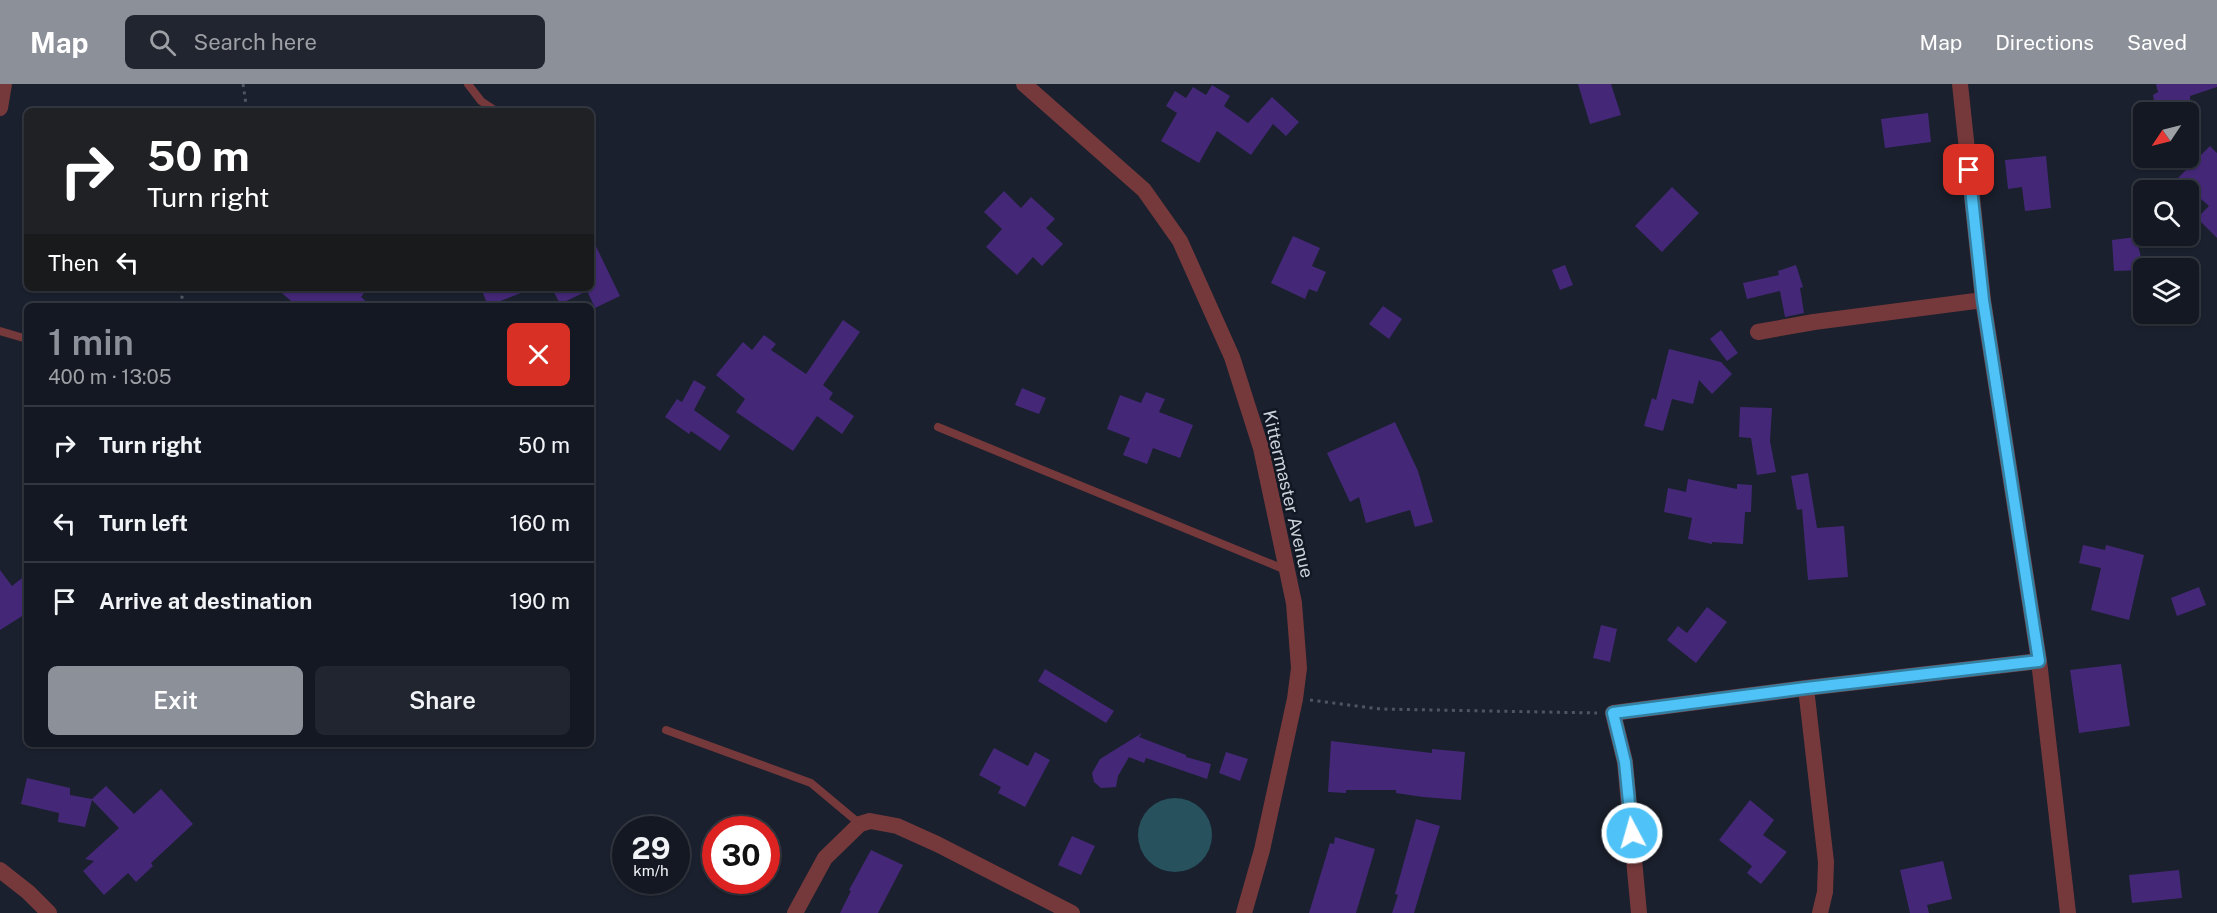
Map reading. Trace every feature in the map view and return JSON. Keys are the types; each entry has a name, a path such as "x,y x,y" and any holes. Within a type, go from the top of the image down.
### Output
{"street":[{"path":"0,108 4,84"},
{"name":"Kittermaster Avenue","path":"1024,84 1144,190 1180,241 1232,357 1261,448 1294,603 1299,668 1295,699 1262,850 1244,913"},
{"path":"1960,84 1983,300 2039,661 2068,913"},
{"path":"1758,332 1983,300"},
{"path":"1639,913 1625,762 1613,713 2039,661"},
{"path":"1806,688 1826,862 1825,892 1820,913"},
{"path":"795,913 825,858 860,824 880,821 937,843 1072,913"},
{"path":"0,870 28,892 49,913"}],"lane":[{"path":"468,84 481,101 492,108"},
{"path":"0,331 24,338"},
{"path":"938,427 1286,570"},
{"path":"666,730 812,783 860,824"}],"path":[{"path":"243,84 247,108"},
{"path":"1295,699 1380,709 1613,713"}],"water":[{"path":"1168,798 1182,798 1196,804 1206,814 1212,828 1212,842 1206,856 1196,866 1182,872 1168,872 1154,866 1144,856 1138,842 1138,828 1144,814 1154,804"}],"building":[{"path":"1578,84 1611,84 1621,115 1590,124"},
{"path":"2156,84 2217,84 2217,87 2190,96 2190,102 2154,102 2153,95 2158,92"},
{"path":"1212,85 1230,96 1224,106 1248,123 1272,97 1299,122 1286,136 1273,124 1251,155 1217,131 1199,163 1161,141 1177,113 1166,106 1175,91 1186,98 1193,87 1206,95"},
{"path":"1928,113 1931,142 1885,148 1881,119"},
{"path":"2210,146 2217,153 2217,238 2199,220 2199,216 2209,206 2199,197 2199,180 2176,180 2188,168 2199,168 2199,157"},
{"path":"2046,156 2051,208 2025,211 2022,187 2008,189 2005,160"},
{"path":"1672,187 1699,213 1662,252 1635,226"},
{"path":"1004,191 1021,208 1031,197 1055,219 1046,228 1063,244 1042,266 1033,257 1017,275 986,247 1002,229 984,212"},
{"path":"1293,236 1320,248 1312,266 1326,272 1317,292 1309,289 1305,299 1271,283"},
{"path":"2133,237 2133,246 2138,246 2141,258 2133,258 2133,270 2114,271 2112,240"},
{"path":"594,242 620,296 595,308 587,291 594,291"},
{"path":"1565,265 1573,285 1560,290 1552,270"},
{"path":"1796,265 1803,287 1800,288 1804,313 1785,317 1780,291 1747,299 1743,283 1779,275 1778,271"},
{"path":"280,291 366,291 361,297 368,303 294,303"},
{"path":"482,291 526,291 496,303 487,303"},
{"path":"554,291 587,291 562,303 560,303"},
{"path":"1383,306 1402,319 1389,339 1369,324"},
{"path":"843,320 860,332 823,385 833,393 829,399 854,416 842,434 817,416 793,451 736,412 745,399 716,375 743,342 752,350 764,335 776,344 771,350 806,374"},
{"path":"1721,330 1738,353 1727,361 1710,339"},
{"path":"1669,349 1721,362 1732,374 1712,394 1699,380 1693,404 1672,399 1663,431 1644,426 1652,398 1656,400"},
{"path":"694,380 706,387 694,410 730,436 720,451 691,431 689,434 665,417 677,399 682,402"},
{"path":"1022,388 1046,398 1039,414 1015,405"},
{"path":"1146,392 1165,399 1159,412 1193,425 1180,458 1153,448 1147,464 1123,455 1130,438 1107,429 1120,395 1141,403"},
{"path":"1740,407 1772,408 1770,441 1776,472 1757,475 1751,438 1739,437"},
{"path":"1395,422 1418,471 1433,522 1415,527 1410,510 1366,523 1359,497 1350,502 1327,453"},
{"path":"1808,473 1817,528 1844,526 1848,577 1808,580 1802,509 1797,510 1791,476"},
{"path":"1688,479 1737,489 1737,484 1752,485 1751,512 1745,512 1743,544 1712,542 1712,544 1688,539 1692,518 1664,512 1668,488 1686,492"},
{"path":"2083,545 2105,550 2106,545 2144,555 2129,620 2091,610 2101,568 2079,563"},
{"path":"0,570 12,586 24,576 24,615 0,630"},
{"path":"2199,587 2206,605 2177,616 2171,598"},
{"path":"1707,607 1727,622 1696,663 1667,640 1678,626 1687,633"},
{"path":"1601,625 1617,629 1610,662 1593,658"},
{"path":"2121,664 2130,726 2079,733 2070,670"},
{"path":"1045,669 1114,711 1106,723 1038,681"},
{"path":"1142,733 1139,737 1186,755 1186,757 1211,764 1207,779 1146,758 1144,763 1129,757 1118,776 1116,787 1101,788 1094,782 1092,773 1100,759"},
{"path":"1331,741 1432,753 1432,749 1465,752 1461,800 1396,793 1396,790 1328,792"},
{"path":"994,748 1028,766 1035,752 1050,760 1025,807 998,793 1001,787 979,775"},
{"path":"1226,752 1248,759 1240,781 1219,773"},
{"path":"27,778 70,788 70,795 92,799 106,786 134,814 161,789 193,824 151,863 153,866 136,882 128,873 104,895 83,871 94,861 85,859 119,828 92,800 85,827 58,822 59,813 21,804"},
{"path":"1750,800 1774,820 1763,835 1787,852 1761,884 1747,873 1752,866 1719,840"},
{"path":"1416,819 1440,826 1414,913 1392,913 1398,895 1395,894"},
{"path":"1072,836 1095,846 1081,875 1058,865"},
{"path":"1335,837 1375,849 1356,913 1309,913 1330,843 1334,844"},
{"path":"871,850 903,865 878,913 840,913 851,891 849,890"},
{"path":"1943,861 1952,899 1927,905 1929,913 1910,913 1900,870"},
{"path":"2179,870 2182,898 2132,903 2129,875"}],"route":[{"path":"1632,833 1625,762 1613,713 2039,661 1983,300 1969,170"}]}
